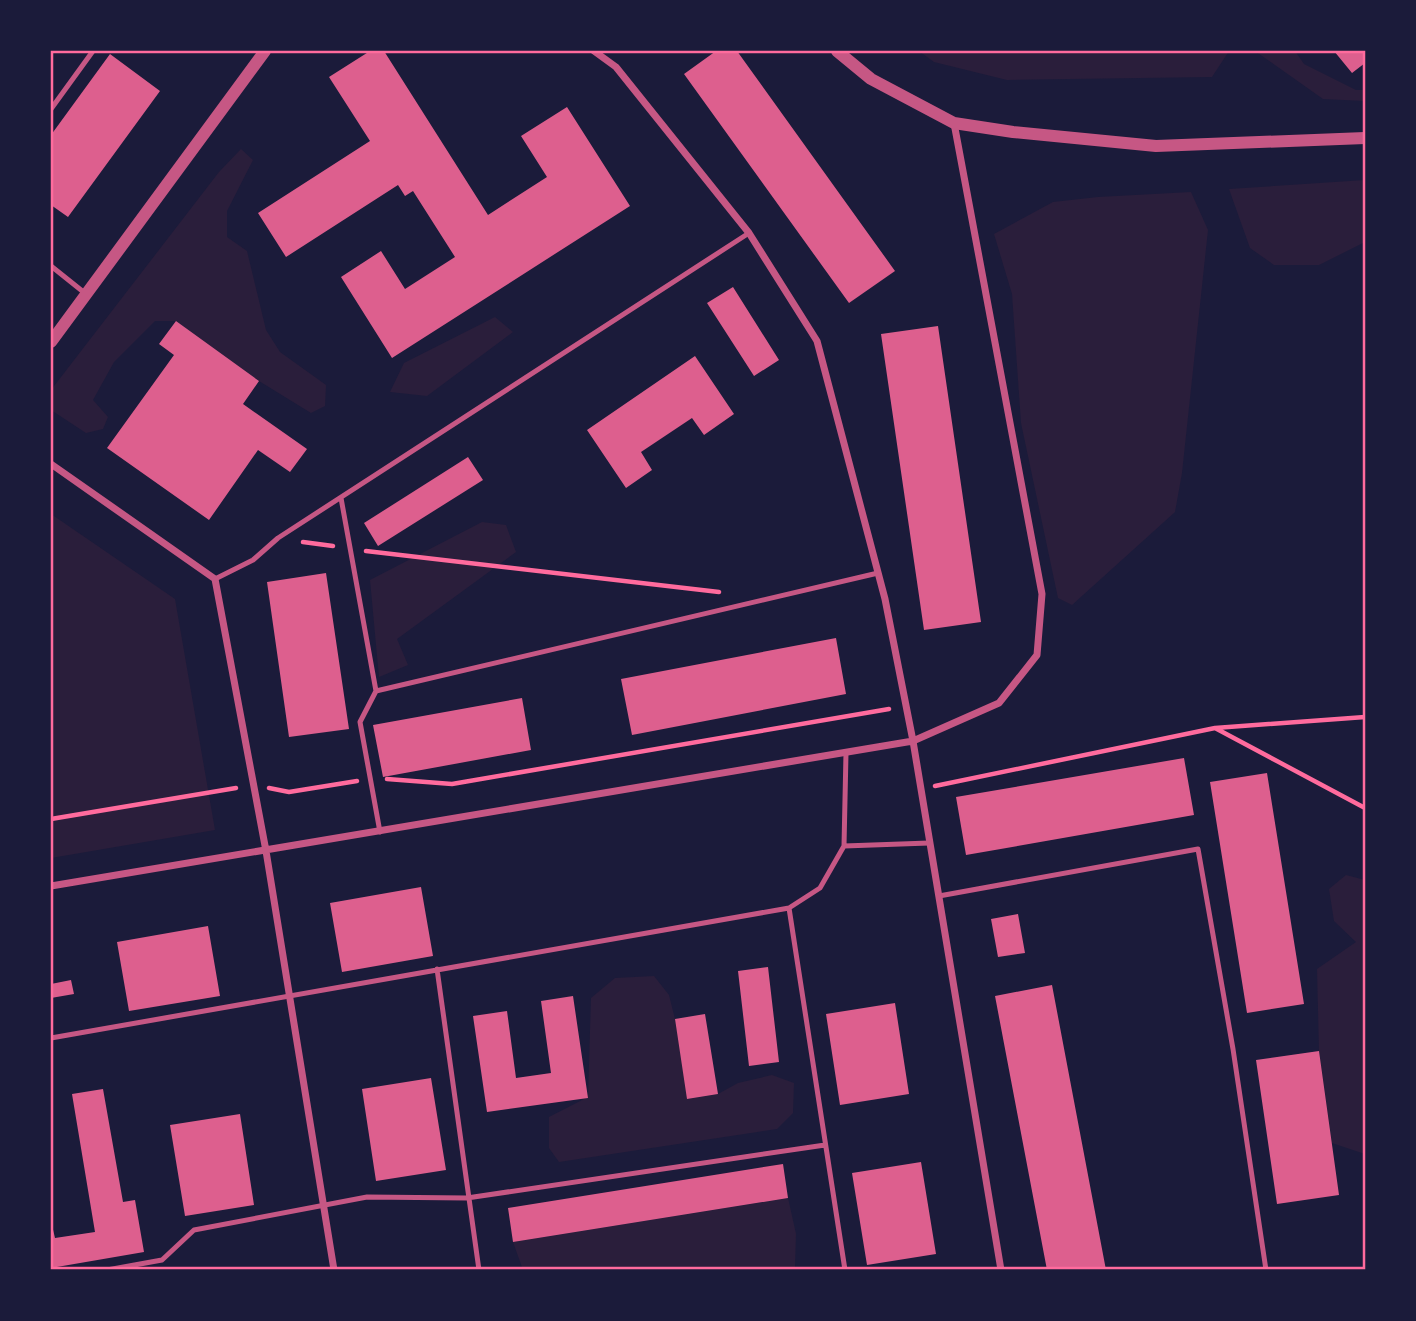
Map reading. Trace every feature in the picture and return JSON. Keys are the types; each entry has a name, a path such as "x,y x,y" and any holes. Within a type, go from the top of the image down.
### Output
{"street":[{"path":"51,342 265,51"},
{"path":"594,51 616,67 749,233 817,341 878,573 913,741 1001,1270"},
{"path":"838,51 871,79 954,122 1013,132 1156,146 1365,138"},
{"path":"51,886 913,741 999,703 1037,654 1042,594 954,122"},
{"path":"51,464 215,579 255,785 334,1270"}],"lane":[{"path":"51,110 93,51"},
{"path":"215,579 253,560 278,538 749,233"},
{"path":"51,267 86,294"},
{"path":"341,498 376,691 360,722 380,832"},
{"path":"376,691 878,573"},
{"path":"51,1038 789,908 820,888 844,846 846,753"},
{"path":"844,846 929,843"},
{"path":"939,896 1198,849 1233,1049 1266,1270"},
{"path":"789,908 845,1270"},
{"path":"437,969 479,1270"},
{"path":"107,1270 162,1259 194,1230 367,1197 467,1198 825,1145"}],"path":[{"path":"278,538 729,594"},
{"path":"51,819 255,785 289,792 372,779 452,784 906,706"},
{"path":"920,789 1214,728 1365,717"},
{"path":"1214,728 1365,808"}],"shaded area":[{"path":"919,51 1229,51 1212,77 1007,80 934,62"},
{"path":"1255,51 1295,51 1304,64 1356,90 1365,90 1365,101 1323,99"},
{"path":"241,149 253,160 227,211 227,237 247,251 266,330 280,352 326,385 325,406 311,413 259,381 176,321 155,321 114,362 93,400 108,417 103,429 86,433 51,410 51,390 219,172"},
{"path":"1365,180 1365,242 1319,265 1274,265 1250,248 1229,189"},
{"path":"1191,192 1208,230 1182,473 1175,512 1072,605 1058,598 1021,423 1012,294 994,234 1053,202"},
{"path":"495,317 513,332 427,396 390,392 404,363"},
{"path":"51,514 175,599 215,830 51,858"},
{"path":"482,522 506,525 516,552 397,639 408,665 379,677 370,580"},
{"path":"1346,875 1365,880 1365,1154 1332,1143 1319,1051 1317,969 1356,942 1334,921 1329,889"},
{"path":"654,976 669,995 688,1099 718,1094 738,1083 772,1075 794,1083 793,1113 777,1129 559,1162 549,1148 549,1117 588,1097 591,998 615,978"},
{"path":"788,1198 796,1234 795,1267 775,1270 523,1270 513,1242"}],"building":[{"path":"370,51 384,51 488,215 547,177 521,136 567,107 630,206 392,358 341,277 381,251 405,289 455,257 413,191 405,196 398,185 286,257 258,213 370,141 329,77"},
{"path":"716,51 737,51 895,271 849,303 684,74"},
{"path":"1334,51 1365,51 1365,63 1352,73"},
{"path":"110,54 160,91 68,217 51,205 51,135"},
{"path":"733,287 779,360 754,376 707,303"},
{"path":"176,321 259,381 243,404 307,449 290,472 258,450 209,520 107,448 174,355 159,344"},
{"path":"938,326 981,622 924,630 881,334"},
{"path":"695,356 734,414 704,435 692,418 641,452 652,470 626,488 587,430"},
{"path":"468,457 483,480 378,546 364,523"},
{"path":"326,573 349,729 289,737 267,582"},
{"path":"836,638 846,694 632,735 621,679"},
{"path":"522,698 531,750 383,777 373,725"},
{"path":"1184,758 1194,815 966,855 956,797"},
{"path":"1267,773 1304,1004 1247,1013 1210,782"},
{"path":"421,887 433,956 342,972 330,903"},
{"path":"1018,914 1025,953 998,957 991,919"},
{"path":"208,926 220,996 129,1011 117,942"},
{"path":"768,967 779,1062 749,1066 738,971"},
{"path":"71,980 74,994 51,998 51,984"},
{"path":"1052,985 1106,1270 1047,1270 995,996"},
{"path":"573,996 588,1098 487,1112 473,1016 507,1011 516,1078 551,1073 541,1001"},
{"path":"895,1003 909,1094 840,1105 826,1014"},
{"path":"705,1014 718,1094 687,1099 675,1019"},
{"path":"1319,1051 1339,1195 1277,1204 1256,1060"},
{"path":"431,1078 446,1170 376,1181 362,1089"},
{"path":"103,1089 123,1202 135,1200 144,1252 51,1268 51,1221 55,1238 95,1232 72,1094"},
{"path":"240,1114 254,1205 185,1216 170,1125"},
{"path":"921,1162 936,1254 867,1265 852,1173"},
{"path":"783,1164 788,1198 513,1242 508,1208"}]}
